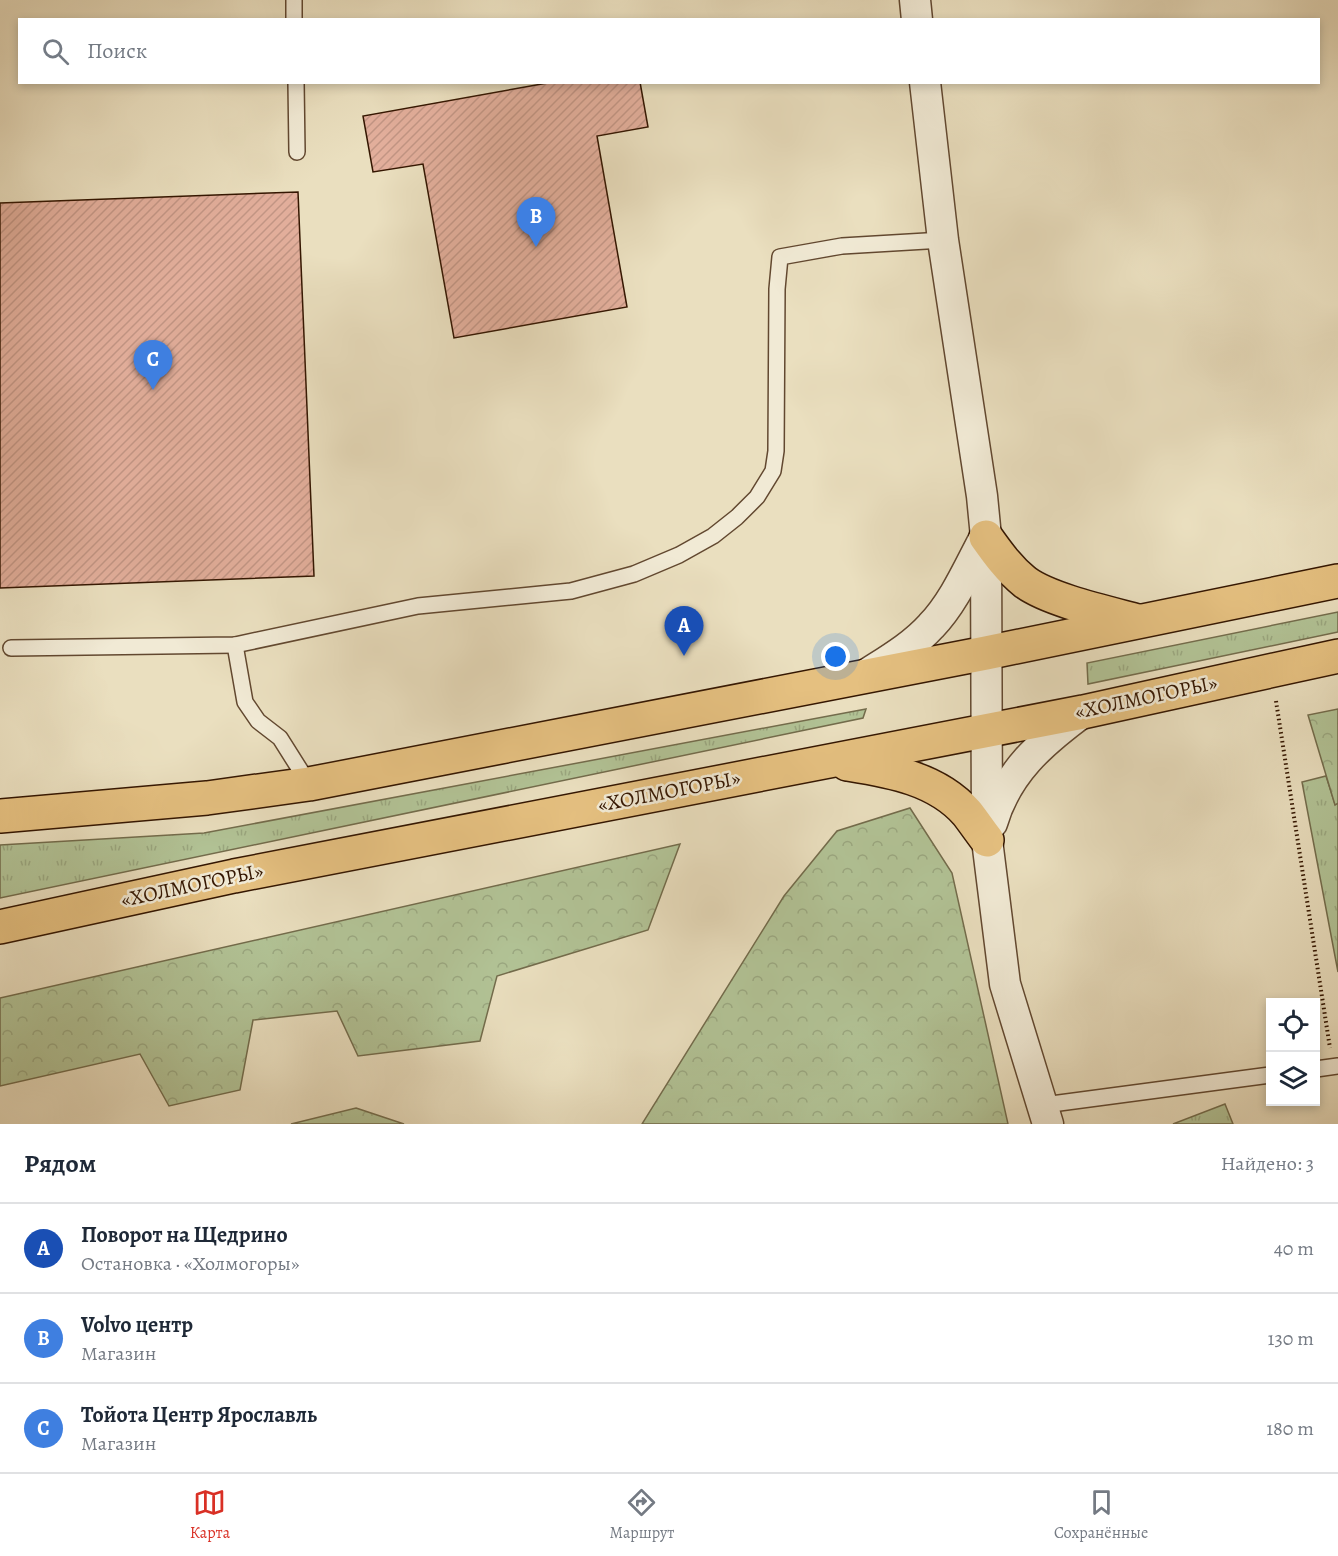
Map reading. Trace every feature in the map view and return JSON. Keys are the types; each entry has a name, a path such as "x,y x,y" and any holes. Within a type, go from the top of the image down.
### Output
{"highway":[{"path":"986,537 1007,566 1027,584 1062,599 1143,622"},
{"path":"0,816 207,798 309,784 862,678 1338,581"},
{"name":"«ХОЛМОГОРЫ»","path":"0,927 234,876 1083,711 1338,656"},
{"path":"827,760 894,773 928,783 967,813 987,840"}],"street":[{"path":"915,0 917,18"},
{"path":"925,84 943,240 982,496 986,537 987,840 1005,984 1046,1114"},
{"path":"862,678 910,645 931,627 951,601 986,537"},
{"path":"987,840 1004,791 1024,762 1083,711"}],"lane":[{"path":"294,0 294,18"},
{"path":"296,84 297,152"},
{"path":"11,648 235,645 418,606 571,591 634,574 712,536 737,517 757,496 773,471 776,451 777,289 780,256 842,246 943,240"},
{"path":"235,645 245,702 258,721 280,738 309,784"},
{"path":"1320,1068 1335,1066"},
{"path":"1046,1114 1266,1076"}],"path":[{"path":"1265,703 1277,700 1335,1066"}],"green space":[{"path":"1338,612 1338,632 1088,684 1087,663"},
{"path":"866,709 863,718 0,898 0,845 204,833"},
{"path":"1338,709 1338,803 1335,805 1308,715"},
{"path":"1326,776 1335,804 1338,803 1338,972 1302,782"},
{"path":"910,808 952,873 1008,1124 642,1124 784,896 837,831"},
{"path":"680,844 648,930 497,976 480,1041 358,1056 337,1011 253,1020 240,1090 169,1106 140,1054 0,1086 0,998"},
{"path":"1225,1104 1233,1124 1173,1124"},
{"path":"356,1108 404,1124 291,1124"}],"building":[{"path":"542,84 640,84 648,127 597,136 627,307 454,338 423,164 373,172 363,116"},
{"path":"298,192 314,576 0,588 0,203"}],"place":[{"name":"Volvo центр","path":"536,247"},
{"name":"Тойота Центр Ярославль","path":"153,390"},
{"name":"Поворот на Щедрино","path":"684,656"}]}
